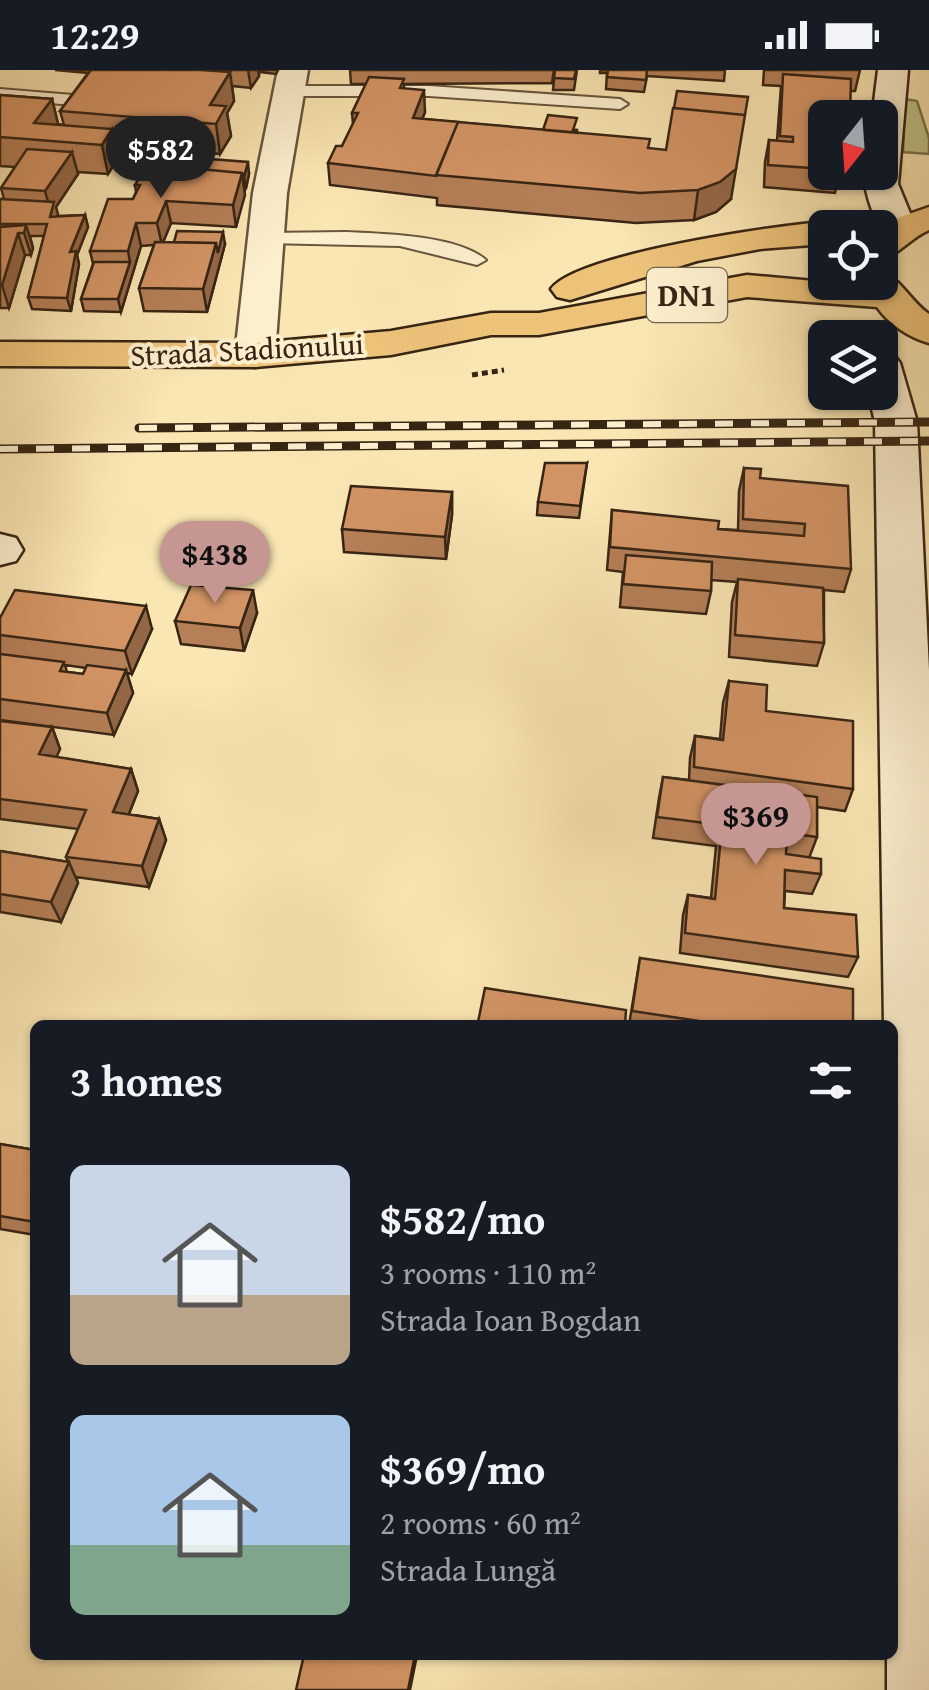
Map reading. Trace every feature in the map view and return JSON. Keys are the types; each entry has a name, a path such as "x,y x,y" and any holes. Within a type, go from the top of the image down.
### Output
{"main road":[{"path":"889,210 881,184 910,74"},
{"path":"255,355 270,193 291,81"},
{"name":"Strada Stadionului","path":"492,324 520,308 617,271 724,244 808,235"},
{"name":"Strada Stadionului","path":"0,354 255,355 391,343 492,324 540,324 746,286 894,311"},
{"path":"896,422 929,386"},
{"path":"893,410 914,524 928,1690"}],"lane":[{"path":"291,81 620,104"},
{"path":"0,94 74,100"},
{"path":"266,238 406,241 454,250 477,260"}],"green space":[{"path":"905,99 917,101 929,138 929,154 903,152"}],"building":[{"path":"91,70 230,72 210,105 226,106 216,124 60,111"},
{"path":"555,70 576,70 574,79 554,78"},
{"path":"608,70 647,70 646,80 607,77"},
{"path":"783,74 851,79 850,100 808,100 808,168 768,165 769,140 793,142 793,137 780,136"},
{"path":"369,77 404,79 400,88 424,90 413,118 460,122 436,176 328,163 336,146 342,146 358,113 352,113"},
{"path":"677,91 748,97 745,115 674,108"},
{"path":"0,95 52,99 34,123 112,129 102,145 0,137"},
{"path":"673,108 745,115 736,169 720,182 698,190 640,193 436,175 458,122 650,139 648,148 666,150"},
{"path":"548,115 577,118 573,130 577,133 543,130"},
{"path":"27,149 72,152 45,191 1,188"},
{"path":"184,157 248,162 244,177 242,173 178,167"},
{"path":"147,164 242,173 233,205 166,201 157,223 136,223 128,251 90,251 108,199 133,199 140,185 135,185"},
{"path":"0,199 54,202 50,217 85,215 70,252 76,251 67,298 28,297 47,224 0,224"},
{"path":"26,225 24,233 18,233 0,285 0,227"},
{"path":"177,231 223,232 218,253 216,243 174,242"},
{"path":"155,242 216,243 203,289 139,288"},
{"path":"94,262 130,262 118,299 81,299"},
{"path":"545,463 587,463 580,506 538,502"},
{"path":"744,468 761,469 760,478 848,486 851,569 610,547 612,510 719,521 718,529 804,536 805,524 743,519"},
{"path":"351,486 452,492 445,537 342,529"},
{"path":"626,555 712,562 711,591 623,584"},
{"path":"738,579 823,588 824,643 735,635"},
{"path":"191,585 253,590 240,628 175,621"},
{"path":"15,590 146,606 125,651 0,635 0,618"},
{"path":"0,654 64,662 60,671 83,674 87,665 126,670 107,713 0,699"},
{"path":"729,681 767,685 766,711 853,721 853,789 694,767 695,736 723,740"},
{"path":"0,721 52,727 39,754 131,769 113,812 159,819 142,866 66,857 86,810 0,799"},
{"path":"663,777 817,797 817,837 787,833 786,854 821,859 821,874 785,870 784,908 856,915 858,957 685,933 688,895 715,899 722,825 657,817"},
{"path":"0,851 69,862 51,902 0,894"},
{"path":"640,958 853,989 853,1020 692,1020 632,1011"},
{"path":"485,988 626,1010 625,1020 478,1020"},
{"path":"0,1144 30,1149 30,1221 0,1216"},
{"path":"303,1660 414,1660 408,1690 296,1690"}],"railway":[{"path":"139,428 929,422"},
{"path":"0,449 929,441"}]}
